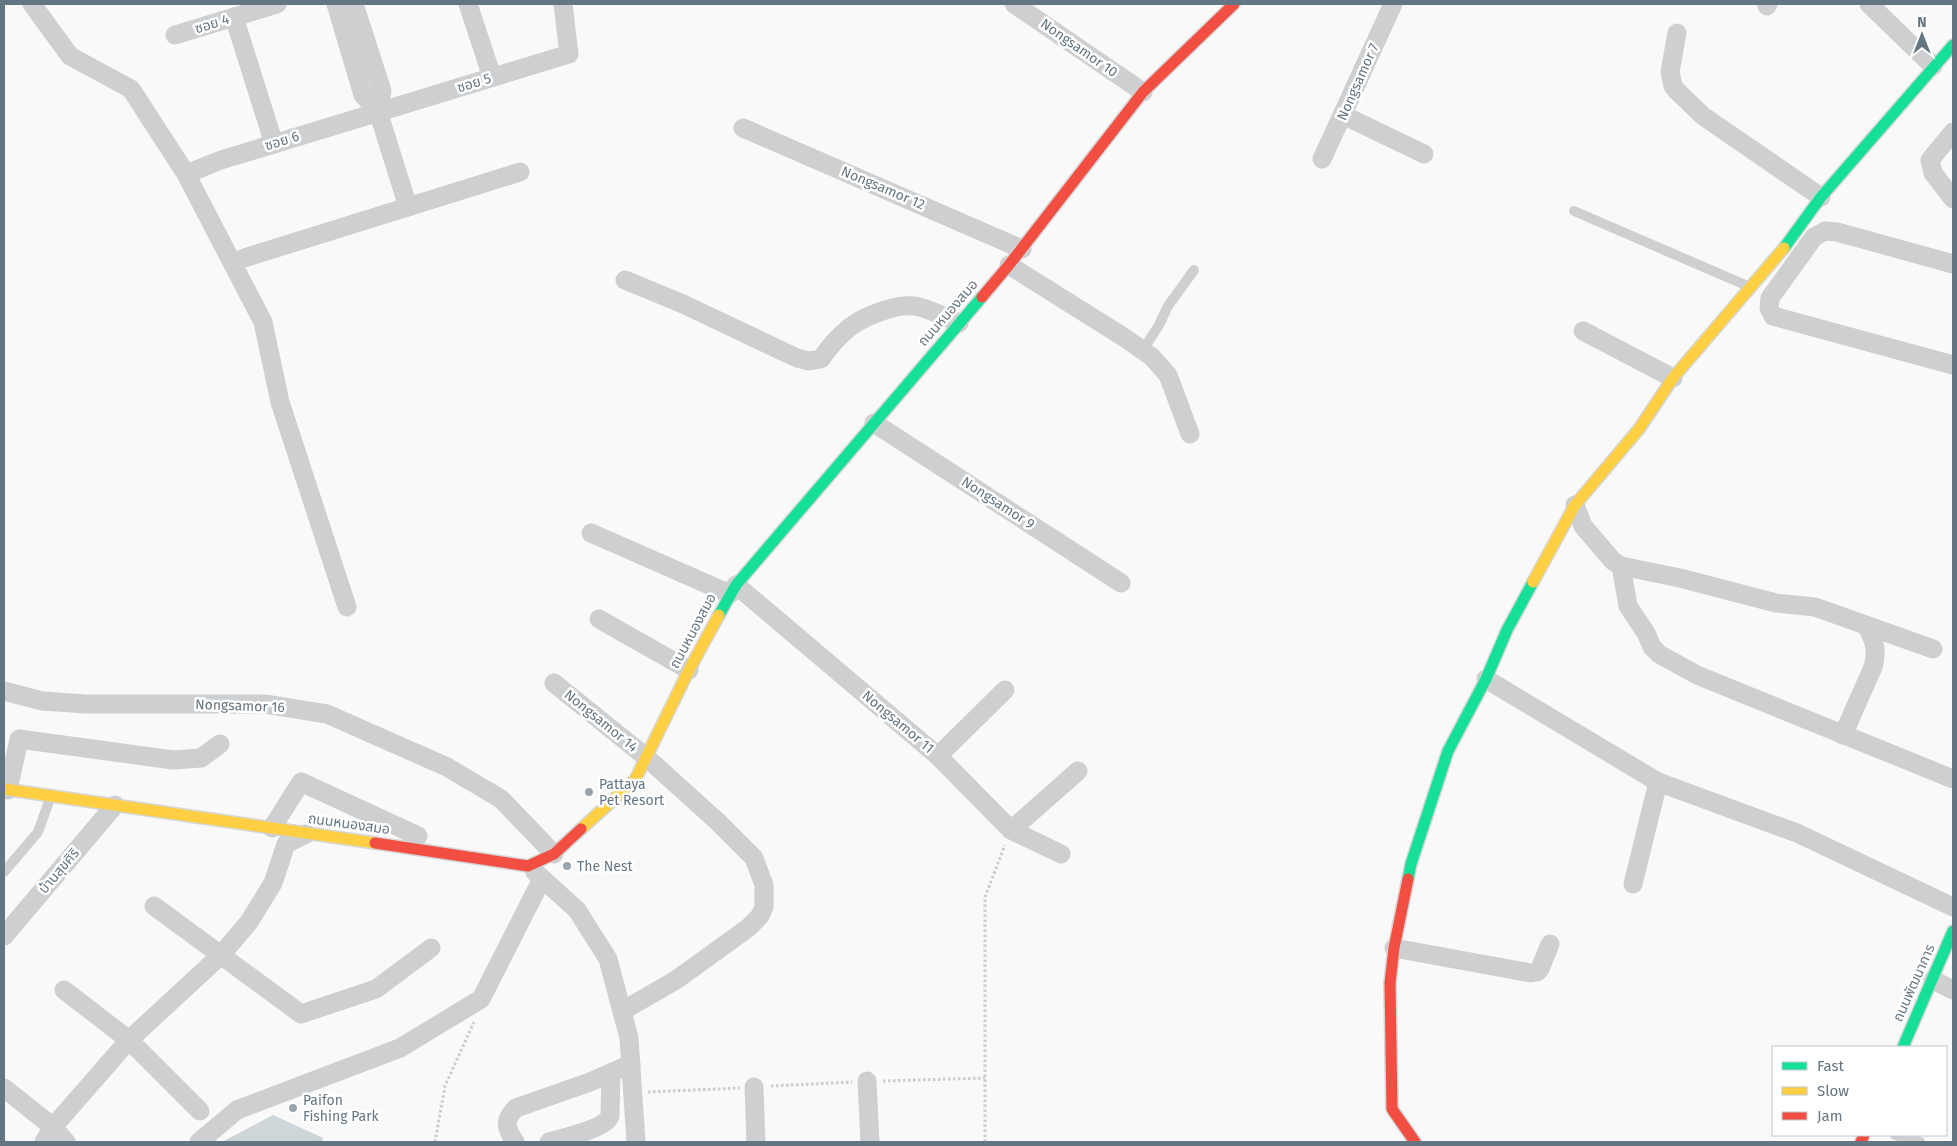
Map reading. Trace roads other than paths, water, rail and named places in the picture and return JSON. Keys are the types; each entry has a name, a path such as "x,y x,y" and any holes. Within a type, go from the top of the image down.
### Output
{"street":[{"path":"32,4 70,56 131,89 186,174 263,322 280,402 347,607"},
{"name":"ซอย 4","path":"175,35 277,4"},
{"path":"336,4 364,95 378,111 408,207"},
{"path":"354,4 382,91 378,111"},
{"path":"468,4 492,77"},
{"name":"ซอย 5","path":"378,111 569,54 563,4"},
{"name":"Nongsamor 10","path":"1014,4 1143,92"},
{"name":"ถนนหนองสมอ","path":"6,789 528,866 554,854 635,780 689,670 733,590 1009,265 1143,92 1234,4"},
{"name":"Nongsamor 7","path":"1322,159 1393,4"},
{"path":"1869,4 1933,66"},
{"path":"234,17 274,144"},
{"path":"1677,33 1670,72 1672,86 1703,116 1821,197"},
{"path":"1415,1142 1392,1108 1390,983 1394,948 1411,864 1448,751 1486,679 1507,630 1575,505 1639,428 1673,378 1790,241 1821,197 1953,45"},
{"name":"ซอย 6","path":"186,174 221,160 378,111"},
{"path":"1343,115 1424,154"},
{"name":"Nongsamor 12","path":"743,128 1022,249"},
{"path":"1953,132 1930,160 1933,173 1953,199"},
{"path":"244,258 520,172"},
{"path":"1953,264 1837,232 1825,231 1814,237 1770,298 1769,308 1774,316 1953,365"},
{"path":"1009,265 1152,357 1168,375 1190,434"},
{"path":"625,280 683,304 797,358 808,361 821,359 850,326 886,309 902,305 919,307 959,323"},
{"path":"1583,331 1673,378"},
{"name":"Nongsamor 9","path":"874,423 1121,583"},
{"path":"1575,505 1583,526 1613,561 1621,566 1680,578 1776,603 1816,607 1933,649"},
{"name":"Nongsamor 11","path":"591,533 733,590 938,756 1011,830 1061,854"},
{"path":"1621,566 1628,606 1646,632 1652,647 1659,654 1697,675 1953,779"},
{"path":"599,619 689,670"},
{"path":"1843,735 1873,667 1876,654 1867,626"},
{"path":"1486,679 1658,782 1797,833 1953,906"},
{"name":"Nongsamor 14","path":"554,684 647,758 718,822 754,858 764,884 764,907 760,916 748,928 676,980 622,1011"},
{"path":"938,756 1005,690"},
{"name":"Nongsamor 16","path":"4,691 42,701 86,704 265,704 327,714 447,767 501,800 554,854"},
{"path":"6,789 19,739 173,760 201,758 220,744"},
{"path":"1011,830 1078,771"},
{"path":"272,828 301,782 418,836"},
{"path":"1633,884 1658,782"},
{"name":"บ้านสุขศิริ","path":"4,936 115,805"},
{"path":"48,1135 129,1040 220,955 249,922 273,883 286,844 306,834"},
{"path":"528,866 577,910 608,959 629,1038 636,1142"},
{"path":"199,1142 237,1110 400,1048 482,999 542,879"},
{"path":"154,906 301,1014 376,989 431,948"},
{"name":"ถนนพัฒนาการ","path":"1903,1046 1953,931"},
{"path":"1394,948 1531,973 1537,972 1540,969 1550,944"},
{"path":"1933,980 1953,990"},
{"path":"64,990 129,1040 200,1111"},
{"path":"515,1142 508,1131 507,1123 508,1116 516,1108 612,1073 631,1064"},
{"path":"549,1142 599,1126 608,1120 610,1116 612,1073"},
{"path":"867,1081 870,1142"},
{"path":"754,1087 756,1142"},
{"path":"4,1088 48,1135 66,1142"}],"lane":[{"path":"1574,211 1751,287"},
{"path":"1142,350 1159,325 1168,306 1194,270"},
{"path":"4,872 38,832 51,796"},
{"path":"1899,1136 1920,1142"}],"place":[{"name":"Pattaya Pet Resort","path":"589,792"},
{"name":"The Nest","path":"567,866"},
{"name":"Paifon Fishing Park","path":"293,1108"}]}
